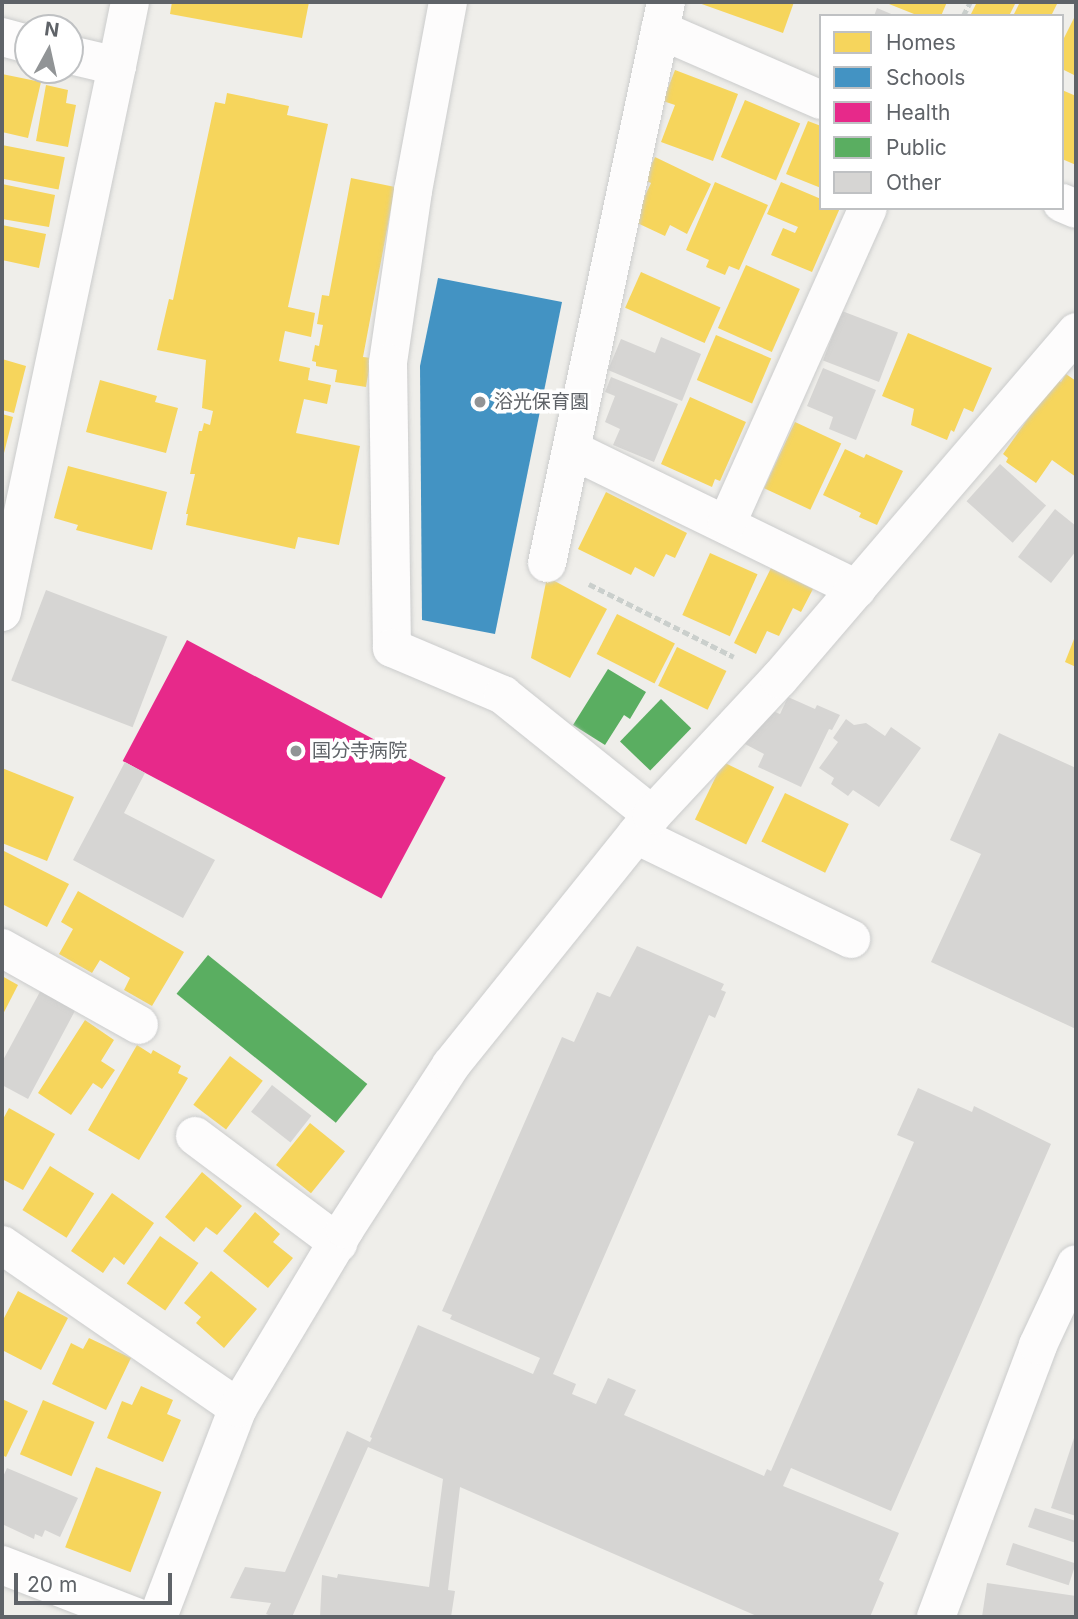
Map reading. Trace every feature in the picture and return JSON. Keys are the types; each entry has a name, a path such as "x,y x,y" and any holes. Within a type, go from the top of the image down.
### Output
{"street":[{"path":"2,612 130,2"},
{"path":"448,2 413,191 388,363 392,648 503,695 644,825 851,939"},
{"path":"547,563 663,16 819,99"},
{"path":"84,58 117,66"},
{"path":"727,523 866,210"},
{"path":"158,1617 238,1408 338,1242 451,1065 644,825 779,679 1076,332"},
{"path":"572,450 727,523 857,589"},
{"path":"2,948 139,1025"},
{"path":"195,1136 338,1242"},
{"path":"5,1255 238,1408"},
{"path":"936,1617 1038,1345 1076,1264"},
{"path":"2,1565 136,1617"}],"path":[{"path":"547,563 779,679"}],"building: Homes":[{"path":"172,2 309,2 302,38 170,14"},
{"path":"696,2 794,2 783,33"},
{"path":"884,2 947,2 942,14 914,14"},
{"path":"977,2 1016,2 1010,14 971,14"},
{"path":"1020,2 1058,2 1052,14 1014,14"},
{"path":"1076,14 1076,76 1064,70 1064,38"},
{"path":"675,70 738,94 713,161 661,142 675,105 663,101"},
{"path":"2,74 14,76 14,84 41,84 28,138 2,132"},
{"path":"46,85 68,90 66,103 76,105 68,147 36,141"},
{"path":"1064,91 1076,96 1076,165 1064,160"},
{"path":"227,93 289,106 287,115 328,124 288,307 315,313 311,337 285,331 279,361 310,368 308,380 331,385 327,404 304,399 296,433 360,446 339,545 298,537 295,549 186,525 195,474 190,474 199,431 202,431 204,423 210,425 213,411 202,408 206,360 157,350 169,299 173,300 215,102 225,104"},
{"path":"745,100 800,123 776,181 721,157"},
{"path":"808,121 819,125 819,187 786,174"},
{"path":"2,145 65,157 59,190 2,179"},
{"path":"655,157 711,184 687,234 670,225 665,236 633,221 651,183 644,180"},
{"path":"351,178 395,187 363,357 371,358 366,387 335,382 337,370 316,366 316,362 312,361 315,345 319,346 323,325 317,324 322,295 329,296"},
{"path":"715,182 768,205 739,270 729,266 725,275 706,267 709,260 686,250"},
{"path":"781,182 819,198 819,210 839,210 812,272 771,255 783,228 795,233 798,227 767,214"},
{"path":"2,184 55,195 49,227 2,219"},
{"path":"2,225 46,234 39,268 2,260"},
{"path":"746,265 800,289 772,352 718,328"},
{"path":"641,272 720,307 705,343 625,308"},
{"path":"908,333 992,368 973,412 964,408 954,432 951,430 947,440 911,425 914,409 882,396"},
{"path":"716,335 771,358 752,404 697,380"},
{"path":"2,359 26,366 14,413 2,410"},
{"path":"1066,374 1076,381 1076,477 1052,460 1036,483 1006,462 1008,458 1003,454 1056,379 1061,382"},
{"path":"100,380 157,396 155,402 178,408 166,453 86,432"},
{"path":"690,397 746,422 720,481 715,479 712,487 661,464"},
{"path":"2,414 13,417 3,457 2,457"},
{"path":"795,422 841,444 810,510 764,488"},
{"path":"845,449 864,458 866,454 903,471 877,525 859,517 861,513 823,495"},
{"path":"68,466 167,492 152,550 76,530 78,525 54,518"},
{"path":"606,492 687,533 675,558 666,554 654,577 635,567 631,575 578,549"},
{"path":"710,553 758,574 730,636 682,615"},
{"path":"771,568 813,589 801,612 793,608 779,636 767,631 756,654 734,643"},
{"path":"547,577 607,609 570,678 531,658"},
{"path":"617,614 675,644 654,684 597,654"},
{"path":"1076,634 1076,667 1065,662"},
{"path":"677,647 726,671 708,710 658,686"},
{"path":"723,762 774,787 746,845 695,820"},
{"path":"2,768 74,797 47,861 2,843"},
{"path":"785,793 849,824 825,873 761,842"},
{"path":"2,850 69,884 47,927 2,904"},
{"path":"78,891 184,952 152,1006 124,990 130,978 100,960 92,973 59,954 73,929 61,922"},
{"path":"2,976 18,985 2,1016"},
{"path":"85,1020 114,1040 101,1061 115,1070 102,1089 93,1083 71,1115 38,1093"},
{"path":"137,1045 151,1054 153,1050 181,1066 178,1073 188,1078 139,1160 88,1130"},
{"path":"230,1056 263,1081 226,1129 193,1105"},
{"path":"9,1108 55,1134 23,1190 2,1179 2,1121"},
{"path":"310,1123 345,1151 311,1193 276,1165"},
{"path":"50,1166 94,1194 67,1238 22,1210"},
{"path":"202,1172 242,1206 217,1235 206,1227 194,1242 165,1217"},
{"path":"112,1193 154,1223 124,1265 114,1257 103,1273 71,1251"},
{"path":"255,1212 280,1234 273,1242 293,1258 268,1288 223,1251"},
{"path":"160,1236 199,1263 165,1310 127,1284"},
{"path":"211,1271 257,1309 224,1348 196,1323 201,1317 184,1303"},
{"path":"18,1291 68,1318 41,1370 2,1350 2,1322"},
{"path":"89,1338 131,1358 106,1410 52,1384 71,1343 83,1349"},
{"path":"141,1386 173,1400 167,1414 181,1420 163,1462 107,1438 122,1401 132,1405"},
{"path":"2,1399 28,1411 6,1457 2,1455"},
{"path":"43,1400 95,1422 71,1476 20,1454"},
{"path":"96,1467 161,1492 131,1572 65,1547"}],"building: Schools":[{"path":"438,278 562,302 495,634 422,620 420,366"}],"building: Health":[{"path":"187,640 446,778 381,899 123,761"}],"building: Public":[{"path":"608,669 646,692 630,719 624,715 605,745 573,725"},
{"path":"661,699 691,728 650,771 620,741"},
{"path":"208,955 367,1084 336,1123 177,994"}],"building: Other":[{"path":"877,8 891,14 875,14"},
{"path":"842,311 898,333 879,382 823,360"},
{"path":"661,337 701,354 682,401 608,370 621,339 655,353"},
{"path":"823,368 876,390 856,440 829,429 833,417 807,406"},
{"path":"611,377 678,404 654,462 613,445 620,429 605,422 615,396 605,392"},
{"path":"1000,464 1046,505 1013,543 967,501"},
{"path":"1055,509 1076,526 1076,551 1051,583 1018,557"},
{"path":"46,590 167,637 133,727 11,681"},
{"path":"788,697 815,709 817,705 840,715 832,730 829,729 801,787 758,767 764,754 745,744 760,713 768,709 780,714"},
{"path":"846,719 854,725 866,723 885,736 891,727 921,748 879,807 853,790 848,796 831,784 834,778 819,768 838,742 833,738"},
{"path":"999,733 1076,768 1076,1029 931,962 981,854 950,840"},
{"path":"125,762 145,773 124,813 215,860 183,918 73,860"},
{"path":"637,946 724,984 721,990 726,992 715,1018 709,1015 553,1374 576,1384 572,1394 596,1404 608,1378 636,1390 624,1415 764,1476 767,1469 771,1471 914,1142 897,1135 918,1088 972,1112 974,1106 1051,1144 891,1511 791,1468 783,1486 899,1533 879,1580 884,1583 870,1617 759,1617 460,1487 448,1590 455,1591 451,1617 320,1617 322,1575 337,1578 338,1574 429,1587 443,1479 368,1447 292,1617 266,1614 271,1603 230,1598 245,1567 285,1572 347,1431 370,1442 418,1325 533,1374 540,1358 450,1319 452,1315 442,1311 562,1037 574,1042 597,992 610,997"},
{"path":"42,988 77,1007 28,1099 2,1085 2,1062"},
{"path":"272,1085 311,1116 290,1143 251,1112"},
{"path":"1076,1432 1076,1516 1051,1508"},
{"path":"7,1468 78,1498 60,1537 45,1530 42,1537 35,1534 34,1539 2,1524 2,1479"},
{"path":"1035,1508 1076,1521 1076,1543 1028,1527"},
{"path":"1013,1543 1076,1563 1069,1585 1006,1565"},
{"path":"987,1583 1076,1596 1076,1617 982,1617"}],"place":[{"name":"浴光保育園","path":"480,402"},
{"name":"国分寺病院","path":"296,751"}]}
